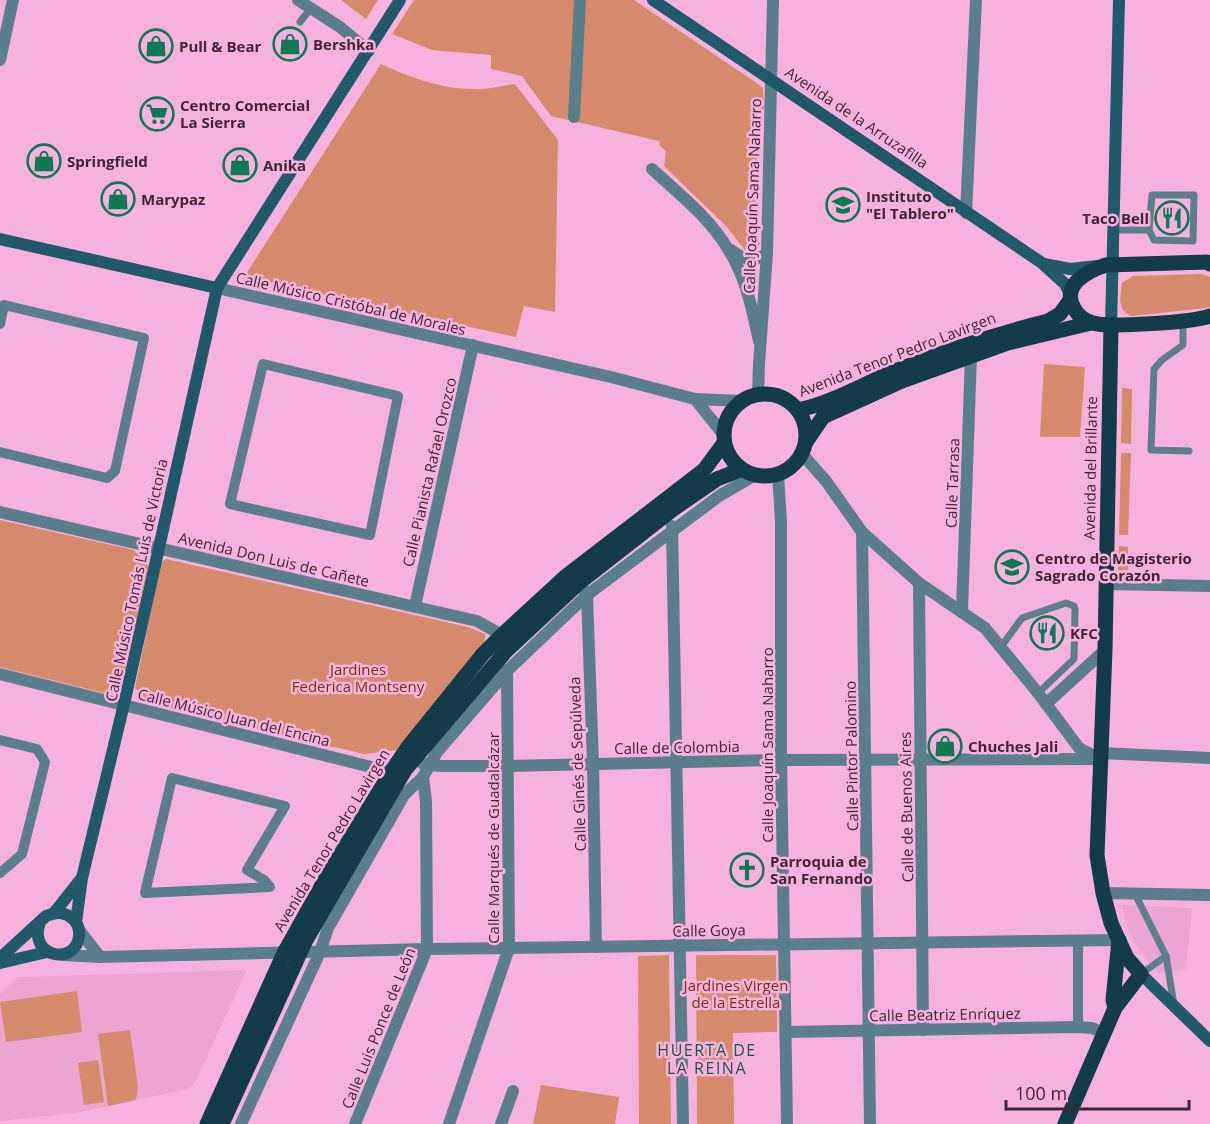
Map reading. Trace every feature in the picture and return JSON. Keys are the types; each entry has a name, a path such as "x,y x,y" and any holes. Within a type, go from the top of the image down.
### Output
{"main road":[{"name":"Calle Músico Tomás Luis de Victoria","path":"78,926 82,878 124,704 218,288 400,0"},
{"name":"Avenida de la Arruzafilla","path":"653,0 1042,263 1065,284 1076,313 1091,323"},
{"name":"Avenida del Brillante","path":"1119,0 1113,230 1109,264 1111,326 1105,650 1097,855 1111,923 1127,958 1174,1008 1210,1041"},
{"name":"Calle Músico Cristóbal de Morales","path":"0,239 218,288"},
{"name":"Avenida de la Arruzafilla","path":"1042,263 1070,269 1109,264 1209,263"},
{"name":"Avenida de la Arruzafilla","path":"1070,297 1072,288 1080,278 1094,269 1109,264"},
{"name":"Avenida Tenor Pedro Lavirgen","path":"798,410 816,406 892,372 958,347 1048,321 1060,314 1070,297"},
{"path":"1091,323 1111,326 1209,317"},
{"name":"Avenida Tenor Pedro Lavirgen","path":"804,448 819,421 830,413 902,381 971,355 1091,323"},
{"path":"758,394 770,394 780,396 798,410 806,429 804,448 788,470 766,476 748,472 734,462 724,439 728,415 741,401 758,394"},
{"name":"Avenida Tenor Pedro Lavirgen","path":"207,1124 284,953 326,878 400,765 483,654 565,577 704,470 724,439"},
{"name":"Avenida Tenor Pedro Lavirgen","path":"222,1124 300,953 399,780 400,765 506,651 583,588 672,510 717,479 748,472"},
{"name":"Calle Músico Tomás Luis de Victoria","path":"54,913 82,878"},
{"path":"0,960 46,916 54,913 62,913 78,926 79,938 76,945 63,955 47,952 38,939 37,930 40,922"},
{"path":"1115,1008 1113,1000 1119,940"},
{"path":"0,960 47,952"},
{"path":"1065,1124 1115,1008 1141,974"}],"street":[{"path":"0,60 4,20 13,0"},
{"path":"298,0 340,27 369,51"},
{"path":"574,117 580,0"},
{"name":"Calle Joaquín Sama Naharro","path":"758,394 767,253 773,0"},
{"path":"966,213 976,0"},
{"path":"652,169 708,222 728,247 750,301 760,345"},
{"path":"728,247 747,260 761,258 767,253"},
{"name":"Calle Músico Cristóbal de Morales","path":"218,288 473,345 695,399 741,401"},
{"path":"0,324 4,305 144,338 115,471 107,478 0,452"},
{"name":"Calle Pianista Rafael Orozco","path":"415,606 473,345"},
{"name":"Calle Tarrasa","path":"962,611 971,355"},
{"path":"263,364 398,396 370,535 230,504 263,364"},
{"path":"695,399 724,439"},
{"path":"804,448 862,532 919,583 985,628 1079,748 1100,756"},
{"name":"Avenida Tenor Pedro Lavirgen","path":"429,764 507,671 583,588 672,532 748,472"},
{"name":"Calle Joaquín Sama Naharro","path":"778,474 781,522 787,1124"},
{"path":"672,510 683,1124"},
{"name":"Avenida Don Luis de Cañete","path":"0,512 477,621 502,635"},
{"name":"Calle Pintor Palomino","path":"862,532 870,1124"},
{"name":"Calle de Buenos Aires","path":"919,583 923,1030"},
{"path":"1106,584 1210,586"},
{"name":"Calle Ginés de Sepúlveda","path":"583,588 593,763 596,947"},
{"path":"1046,704 1105,650"},
{"name":"Calle Marqués de Guadalcázar","path":"449,1124 509,948 506,651"},
{"name":"Calle Músico Juan del Encina","path":"0,674 400,765"},
{"path":"0,740 37,749 45,762 22,854 0,873"},
{"name":"Calle de Colombia","path":"400,765 507,766 782,759 920,761 1100,756 1210,758"},
{"path":"241,1124 320,952 328,928 404,795 423,777 429,764"},
{"name":"Calle Luis Ponce de León","path":"355,1124 428,949 426,802 423,777"},
{"path":"172,778 285,806 247,870 264,880 270,887 145,893 172,778"},
{"path":"1103,893 1210,895"},
{"path":"78,926 100,957"},
{"name":"Calle Goya","path":"63,955 100,957 428,949 1119,940"},
{"path":"1078,948 1078,1023"},
{"name":"Calle Beatriz Enríquez","path":"786,1032 1077,1027 1092,1028 1104,1033"},
{"path":"501,1124 513,1091"}],"lane":[{"path":"300,22 311,8"},
{"path":"1152,195 1194,195 1193,241 1154,240 1149,230 1152,195"},
{"path":"1113,230 1149,230"},
{"path":"1184,319 1183,345 1162,360 1154,369 1151,450 1189,451"},
{"path":"1001,647 1022,618 1066,603 1074,606 1074,659 1038,693"},
{"path":"1135,894 1166,956 1174,1008"},
{"path":"1141,974 1166,956"}],"shaded area":[{"path":"1122,905 1192,908 1186,970 1159,973 1142,954 1129,933"},
{"path":"247,970 194,1084 188,1089 75,1113 0,1121 0,994 18,977"}],"green space":[{"path":"341,0 378,0 366,19"},
{"path":"414,0 634,0 758,84 763,88 764,109 759,109 754,241 760,243 755,251 750,252 744,249 727,227 664,166 666,151 660,146 659,141 551,116 522,76 491,69 491,55 432,50 392,34"},
{"path":"381,64 414,78 449,87 483,89 515,84 558,140 555,312 524,306 516,337 244,277"},
{"path":"1202,274 1210,277 1210,307 1132,316 1127,314 1122,307 1120,298 1122,283 1133,276"},
{"path":"1044,364 1085,367 1080,437 1040,437"},
{"path":"1122,388 1132,389 1131,444 1121,443"},
{"path":"1121,453 1131,453 1128,535 1119,535"},
{"path":"0,520 134,550 149,567 122,685 104,693 0,667"},
{"path":"1119,546 1128,547 1128,570 1118,570"},
{"name":"Jardines Federica Montseny","path":"166,559 468,627 485,634 485,645 398,750 364,754 152,704 135,688 161,562"},
{"name":"Jardines Virgen de la Estrella","path":"669,955 671,1124 639,1124 638,956"},
{"name":"Jardines Virgen de la Estrella","path":"696,955 776,955 777,1032 733,1033 734,1124 697,1124"},
{"path":"77,991 82,1032 6,1042 0,1002"},
{"path":"130,1030 138,1087 136,1100 108,1106 98,1034"},
{"path":"98,1060 104,1102 84,1105 78,1063"},
{"path":"541,1085 619,1097 615,1124 533,1124"}],"place":[{"name":"Bershka","path":"290,44"},
{"name":"Pull & Bear","path":"156,46"},
{"name":"Centro Comercial La Sierra","path":"157,114"},
{"name":"Springfield","path":"44,161"},
{"name":"Anika","path":"240,165"},
{"name":"Marypaz","path":"118,199"},
{"name":"Instituto \"El Tablero\"","path":"843,205"},
{"name":"Taco Bell","path":"1172,218"},
{"name":"Centro de Magisterio Sagrado Corazón","path":"1012,567"},
{"name":"KFC","path":"1047,633"},
{"name":"Chuches Jali","path":"945,746"},
{"name":"Parroquia de San Fernando","path":"747,870"}],"district":[{"name":"HUERTA DE LA REINA","path":"707,1059"}]}
